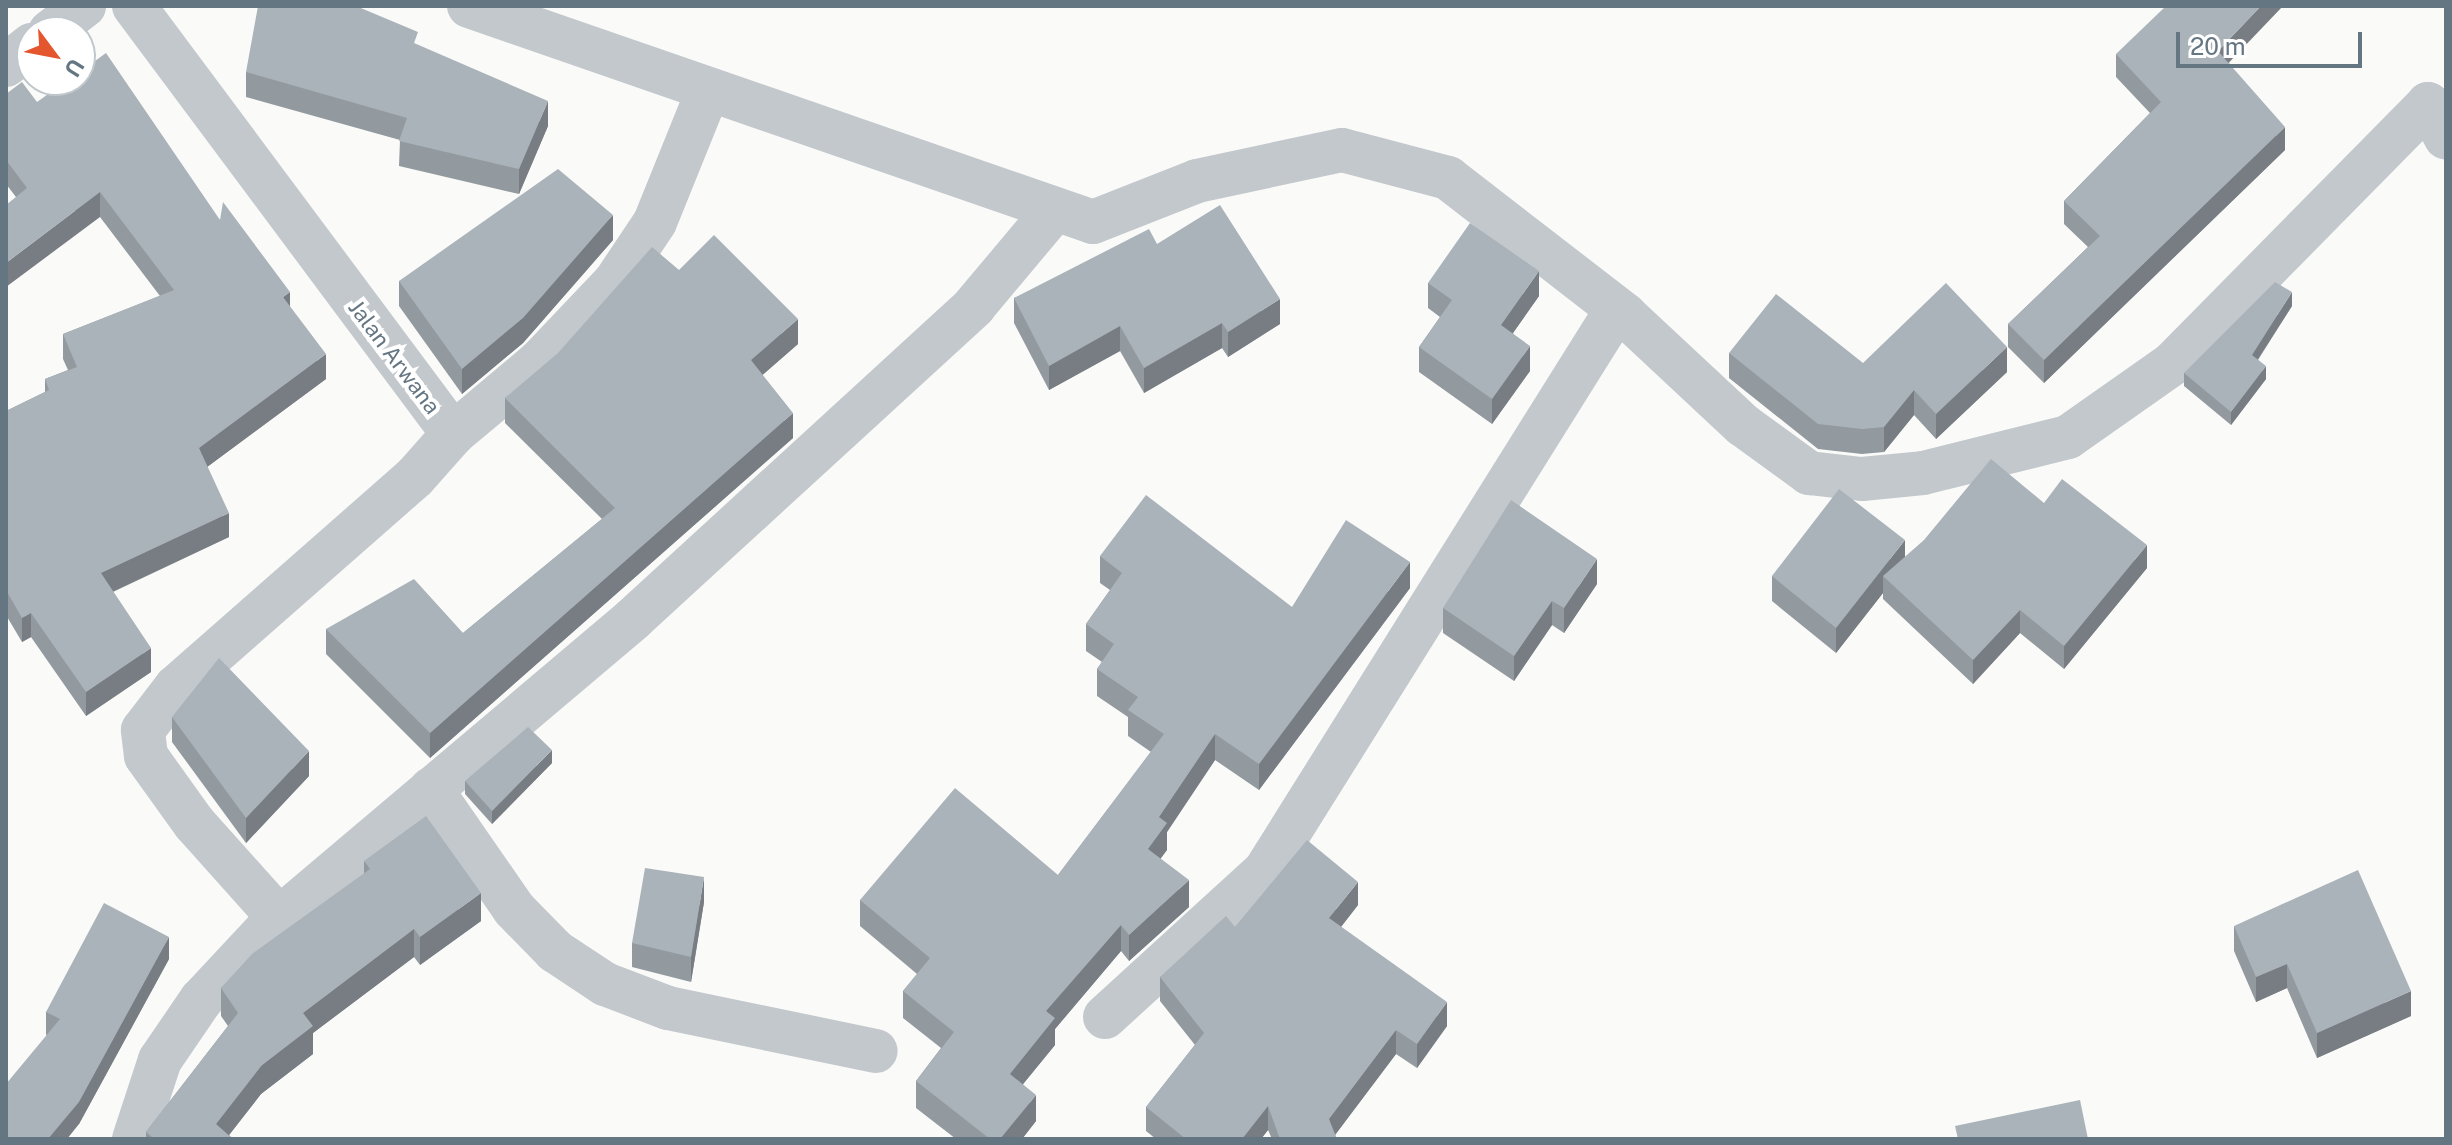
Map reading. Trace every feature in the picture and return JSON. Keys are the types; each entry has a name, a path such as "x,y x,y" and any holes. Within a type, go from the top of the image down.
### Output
{"street":[{"name":"Jalan Arwana","path":"134,6 453,434 540,361 615,282 655,222 708,91"},
{"path":"469,6 1052,213 1093,222 1197,181 1342,150 1448,178 1617,309 1743,425 1809,473 1862,479 1923,473 2068,437 2137,395 2440,107"},
{"path":"134,1139 168,1048 201,1000 279,918 633,619 974,306 1052,213"},
{"path":"1105,1017 1265,871 1617,309"},
{"path":"279,918 170,789 143,749 143,730 176,687 415,477 453,434"},
{"path":"431,789 514,909 555,951 605,984 668,1008 876,1051"}],"building":[{"path":"258,6 356,6 418,32 414,43 548,101 519,169 399,141 407,118 246,72"},
{"path":"2166,6 2261,6 2218,51 2285,127 2044,360 2008,324 2100,236 2064,201 2161,102 2116,54"},
{"path":"106,53 220,220 223,202 290,292 283,297 326,354 199,448 229,513 101,573 151,648 86,692 31,613 22,618 6,590 6,411 49,390 45,379 77,367 63,334 174,290 100,192 6,263 6,205 27,188 6,160 6,94 16,86 16,96 32,96 37,102 45,96 96,96 96,60"},
{"path":"558,169 613,215 523,318 462,369 399,281"},
{"path":"1220,205 1280,299 1228,332 1222,323 1144,368 1120,326 1049,366 1014,298 1149,229 1157,244"},
{"path":"1470,223 1539,271 1501,325 1530,346 1492,399 1419,347 1452,300 1428,283"},
{"path":"714,235 798,319 751,360 793,413 430,733 326,629 414,579 463,633 615,508 505,398 558,353 652,247 679,270"},
{"path":"2275,282 2292,292 2252,355 2266,366 2231,412 2184,373"},
{"path":"1946,283 2007,347 1936,414 1914,390 1884,427 1862,429 1818,424 1729,353 1776,294 1863,363"},
{"path":"1991,459 2044,503 2062,479 2147,545 2064,646 2020,610 1973,660 1883,576 1924,540"},
{"path":"1839,489 1905,540 1836,628 1772,576"},
{"path":"1146,495 1292,607 1346,520 1410,562 1259,764 1215,734 1159,817 1167,823 1148,849 1189,880 1129,935 1121,925 1046,1011 1055,1018 1010,1074 1036,1095 1000,1139 990,1139 916,1081 954,1032 903,991 930,958 860,900 955,788 1058,875 1164,734 1128,710 1138,697 1097,669 1114,644 1086,624 1122,573 1100,556"},
{"path":"1511,500 1597,559 1564,608 1552,601 1514,656 1443,608"},
{"path":"219,658 309,751 246,818 172,717"},
{"path":"528,727 552,750 492,811 465,781"},
{"path":"426,816 481,893 420,937 414,929 303,1013 313,1026 261,1066 216,1124 233,1139 154,1139 146,1132 238,1013 221,988 252,954 370,869 364,861"},
{"path":"1307,840 1358,882 1329,918 1447,1002 1417,1044 1396,1030 1329,1119 1337,1139 1280,1139 1268,1106 1242,1139 1186,1139 1146,1107 1204,1033 1160,977 1226,916 1235,927"},
{"path":"645,868 704,877 691,957 632,943"},
{"path":"2358,870 2411,991 2317,1033 2287,964 2256,977 2234,926"},
{"path":"104,903 169,937 79,1102 48,1139 6,1139 6,1084 60,1019 46,1012"},
{"path":"2080,1100 2088,1139 1958,1139 1955,1126"}]}
